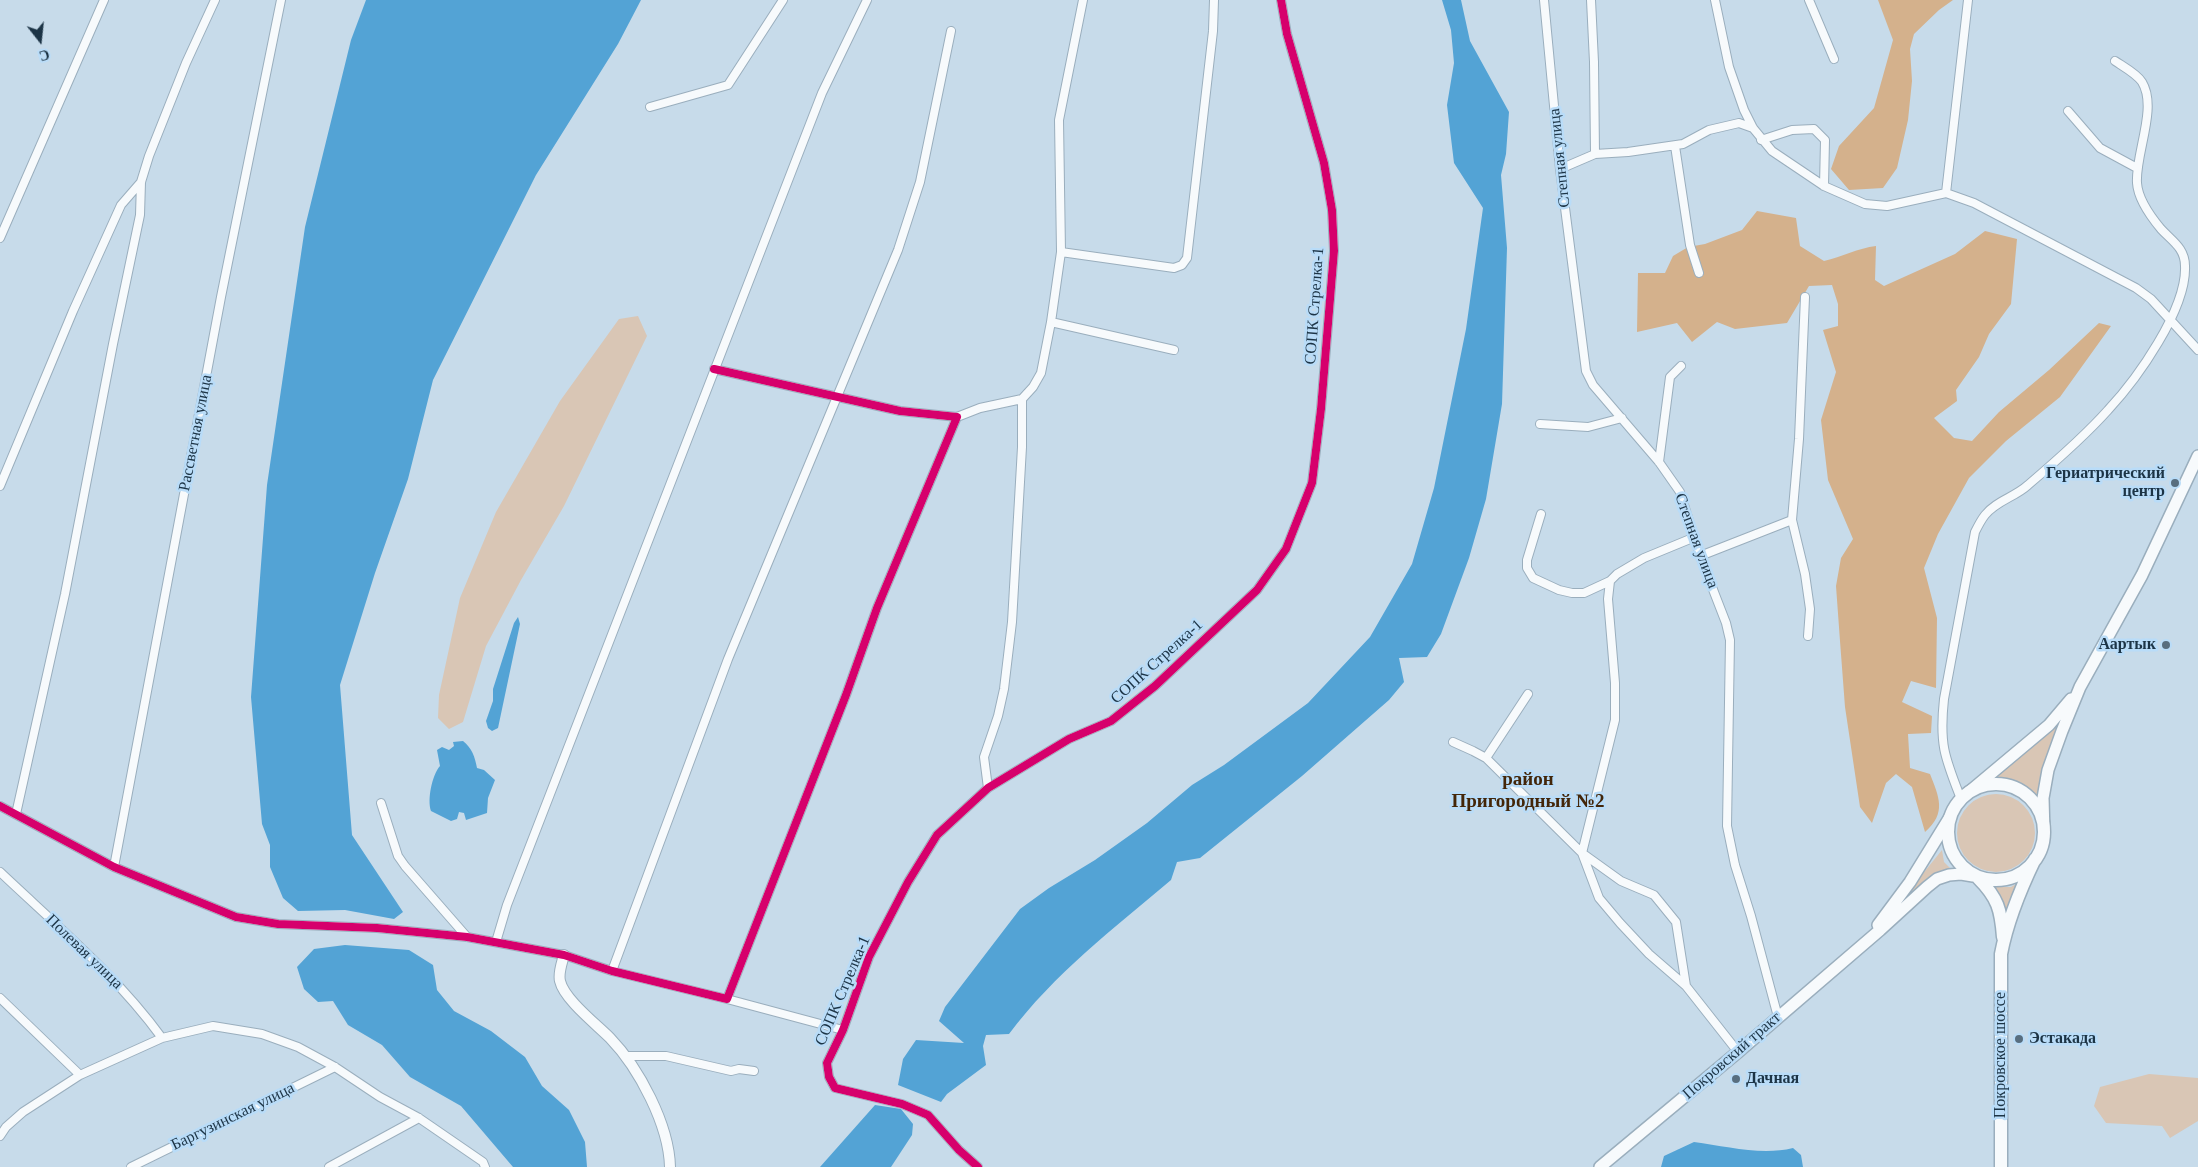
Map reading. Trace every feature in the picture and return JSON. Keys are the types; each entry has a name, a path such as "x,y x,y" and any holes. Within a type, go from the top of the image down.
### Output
{"main road":[{"path":"1863,944 1937,879 1962,874 1996,881 2009,878 2024,871 2035,859 2041,847 2044,833 2043,798 2048,770 2080,687 2142,575 2198,456"},
{"path":"1863,944 1910,882 1950,816 1965,796 2048,725 2080,687"},
{"path":"1965,796 1981,787 1994,784 2006,785 2019,790 2037,808 2042,820 2044,833"},
{"path":"1950,816 1948,831 1954,858 1962,868 1976,877"},
{"name":"Покровское шоссе","path":"2003,942 2026,878 2035,859"},
{"name":"Покровское шоссе","path":"1976,877 1992,892 1997,902 2003,942 2000,978 2001,1167"},
{"name":"Покровский тракт","path":"1600,1167 1738,1052 1863,944"}],"street":[{"path":"0,238 104,0"},
{"path":"16,814 65,594 113,344 140,216 141,182 149,156 182,73 215,0"},
{"name":"Рассветная улица","path":"114,868 221,297 281,0"},
{"path":"650,107 728,85 783,0"},
{"path":"496,942 514,887 714,368 822,94 867,0"},
{"path":"714,368 900,410 957,417 980,408 1022,400 1033,387 1041,373 1051,322 1061,252 1058,164 1059,120 1083,0"},
{"path":"1061,252 1174,268 1182,265 1187,258 1213,31 1214,0"},
{"name":"СОПК Стрелка-1","path":"978,1167 959,1150 928,1115 902,1104 835,1088 829,1077 827,1063 843,1030 869,957 908,882 937,834 988,788 1069,739 1111,721 1154,686 1258,590 1286,549 1312,483 1321,409 1334,251 1332,210 1322,154 1287,34 1281,0"},
{"name":"Степная улица","path":"1544,0 1560,169 1586,371 1593,385 1659,462 1680,492 1700,556 1726,624 1730,640 1728,826 1735,865 1751,916 1778,1017"},
{"path":"1591,0 1595,154"},
{"path":"1715,0 1729,68 1753,128 1772,151 1824,186 1864,204 1887,206 1946,193 1974,203 2136,288 2171,320 2198,350"},
{"path":"1809,0 1834,59"},
{"path":"1946,193 1968,0"},
{"path":"612,971 728,659 898,250 920,182 951,31"},
{"path":"1965,796 1943,752 1941,724 1975,532 1984,516 1995,506 2026,487 2108,411 2130,384 2171,320 2184,280 2184,256 2179,246 2161,230 2142,199 2137,184 2137,168 2146,121 2147,94 2142,81 2116,62"},
{"path":"2068,110 2100,148 2137,168"},
{"path":"1560,169 1595,154 1628,152 1683,144 1709,130 1739,122 1753,128"},
{"path":"1761,140 1792,130 1814,129 1825,140 1824,186"},
{"path":"1675,146 1690,245 1699,273"},
{"path":"0,486 73,311 121,205 141,182"},
{"path":"1805,297 1799,439 1792,520 1805,574 1810,609 1808,636"},
{"path":"1051,322 1174,350"},
{"path":"1659,462 1670,377 1681,366"},
{"path":"988,788 984,757 998,716 1004,689 1012,622 1022,447 1022,400"},
{"path":"727,999 846,695 877,608 957,417"},
{"path":"1540,424 1588,428 1622,418"},
{"path":"1541,514 1526,560 1526,568 1533,578 1559,590 1572,593 1595,589 1638,561 1695,537"},
{"path":"1700,556 1792,520"},
{"path":"1610,581 1608,599 1615,683 1615,720 1582,854 1599,898 1649,954 1686,986 1738,1052"},
{"path":"1486,758 1528,694"},
{"path":"1453,742 1474,750 1486,758 1582,854 1621,881 1654,895 1676,922 1686,986"},
{"path":"381,803 398,856 467,937"},
{"path":"0,806 114,868 236,916 278,924 377,928 467,937 496,942 564,955 612,971 843,1030"},
{"name":"Полевая улица","path":"0,872 89,955 141,1009 162,1038"},
{"path":"564,955 559,972 560,981 565,993 625,1056 640,1080 665,1130 670,1153 670,1167"},
{"path":"0,998 80,1075"},
{"path":"0,1136 6,1127 23,1112 80,1075 162,1038 213,1026 262,1034 298,1047 334,1067 380,1097 419,1118 483,1162 485,1167"},
{"path":"625,1056 666,1056 730,1071 739,1068 754,1071"},
{"name":"Баргузинская улица","path":"131,1167 334,1067"},
{"path":"329,1167 419,1118"}],"shaded area":[{"path":"1878,0 1953,0 1939,10 1914,34 1910,49 1912,81 1908,120 1897,168 1883,188 1849,190 1831,169 1839,146 1874,108 1893,40"},
{"path":"1757,211 1796,218 1800,246 1824,261 1876,246 1875,280 1884,286 1955,254 1985,231 2017,239 2011,304 1989,334 1979,357 1956,390 1957,401 1934,418 1954,438 1972,441 1999,412 2049,370 2099,323 2111,326 2060,397 2006,441 1969,478 1938,534 1924,568 1937,618 1936,688 1911,681 1902,702 1932,716 1931,733 1908,734 1910,768 1930,774 1938,797 1939,811 1932,825 1925,832 1912,787 1896,774 1886,783 1872,823 1860,807 1845,707 1836,586 1841,558 1853,539 1828,480 1821,420 1836,372 1823,330 1838,326 1838,304 1832,285 1809,286 1787,323 1735,329 1717,322 1692,342 1677,323 1637,332 1638,273 1665,273 1673,256 1688,247 1705,244 1742,230"},
{"path":"638,316 647,336 564,506 521,580 486,646 463,722 449,729 438,718 439,695 460,598 496,512 560,401 619,319"},
{"path":"2062,717 2042,805 2026,790 1990,781"},
{"path":"1996,794 2011,797 2023,806 2032,818 2035,833 2032,848 2023,860 2011,869 1996,872 1981,869 1969,860 1960,848 1957,833 1960,818 1969,806 1981,797"},
{"path":"1942,850 1944,862 1951,869 1899,903"},
{"path":"2023,880 2008,925 1995,887 2011,887"},
{"path":"2149,1074 2198,1078 2198,1121 2170,1138 2162,1126 2106,1123 2094,1106 2100,1087"}],"water":[{"path":"366,0 641,0 618,44 536,175 433,380 408,479 375,573 340,685 352,835 403,912 394,919 345,910 298,911 283,898 270,867 270,845 262,824 251,697 267,485 305,227 351,40"},
{"path":"1442,0 1461,0 1470,41 1509,112 1506,154 1501,175 1507,248 1502,404 1486,499 1469,558 1441,634 1427,657 1399,658 1404,682 1389,700 1302,776 1200,858 1177,862 1171,880 1086,952 1045,991 1009,1034 986,1035 983,1046 986,1065 947,1094 941,1102 898,1085 903,1059 916,1040 964,1043 939,1021 945,1007 1020,909 1147,823 1192,785 1224,765 1308,703 1370,637 1412,564 1434,488 1466,329 1483,208 1454,163 1447,105 1454,63 1451,30"},
{"path":"518,617 520,624 498,728 492,731 488,728 486,721 493,701 493,689 514,623"},
{"path":"463,741 473,753 477,768 484,770 495,780 488,798 487,813 466,820 464,813 459,812 457,819 451,821 431,811 430,794 435,775 440,766 437,750 442,747 449,750 454,746 453,742"},
{"path":"345,945 409,950 433,965 437,990 454,1011 491,1031 525,1057 542,1086 569,1110 585,1142 587,1167 513,1167 461,1106 410,1077 382,1045 348,1025 333,1001 318,1002 304,989 297,967 314,949"},
{"path":"875,1105 901,1109 913,1124 912,1135 891,1167 820,1167"},
{"path":"1694,1142 1756,1151 1793,1148 1801,1155 1803,1167 1661,1167 1664,1156"}],"cycle path":[{"path":"978,1167 959,1150 928,1115 902,1104 835,1088 829,1077 827,1063 843,1030 869,957 908,882 937,835 988,788 1069,739 1111,721 1155,686 1257,590 1286,549 1312,483 1321,409 1334,251 1332,210 1324,163 1287,34 1281,0"},
{"path":"0,806 114,867 236,917 278,924 377,928 467,937 564,955 612,971 727,999 846,695 877,608 957,417 900,411 714,369"}],"place":[{"name":"Гериатрический центр","path":"2175,483"},
{"name":"Аартык","path":"2166,645"},
{"name":"Эстакада","path":"2019,1039"},
{"name":"Дачная","path":"1736,1079"}],"district":[{"name":"район Пригородный №2","path":"1528,791"}]}
